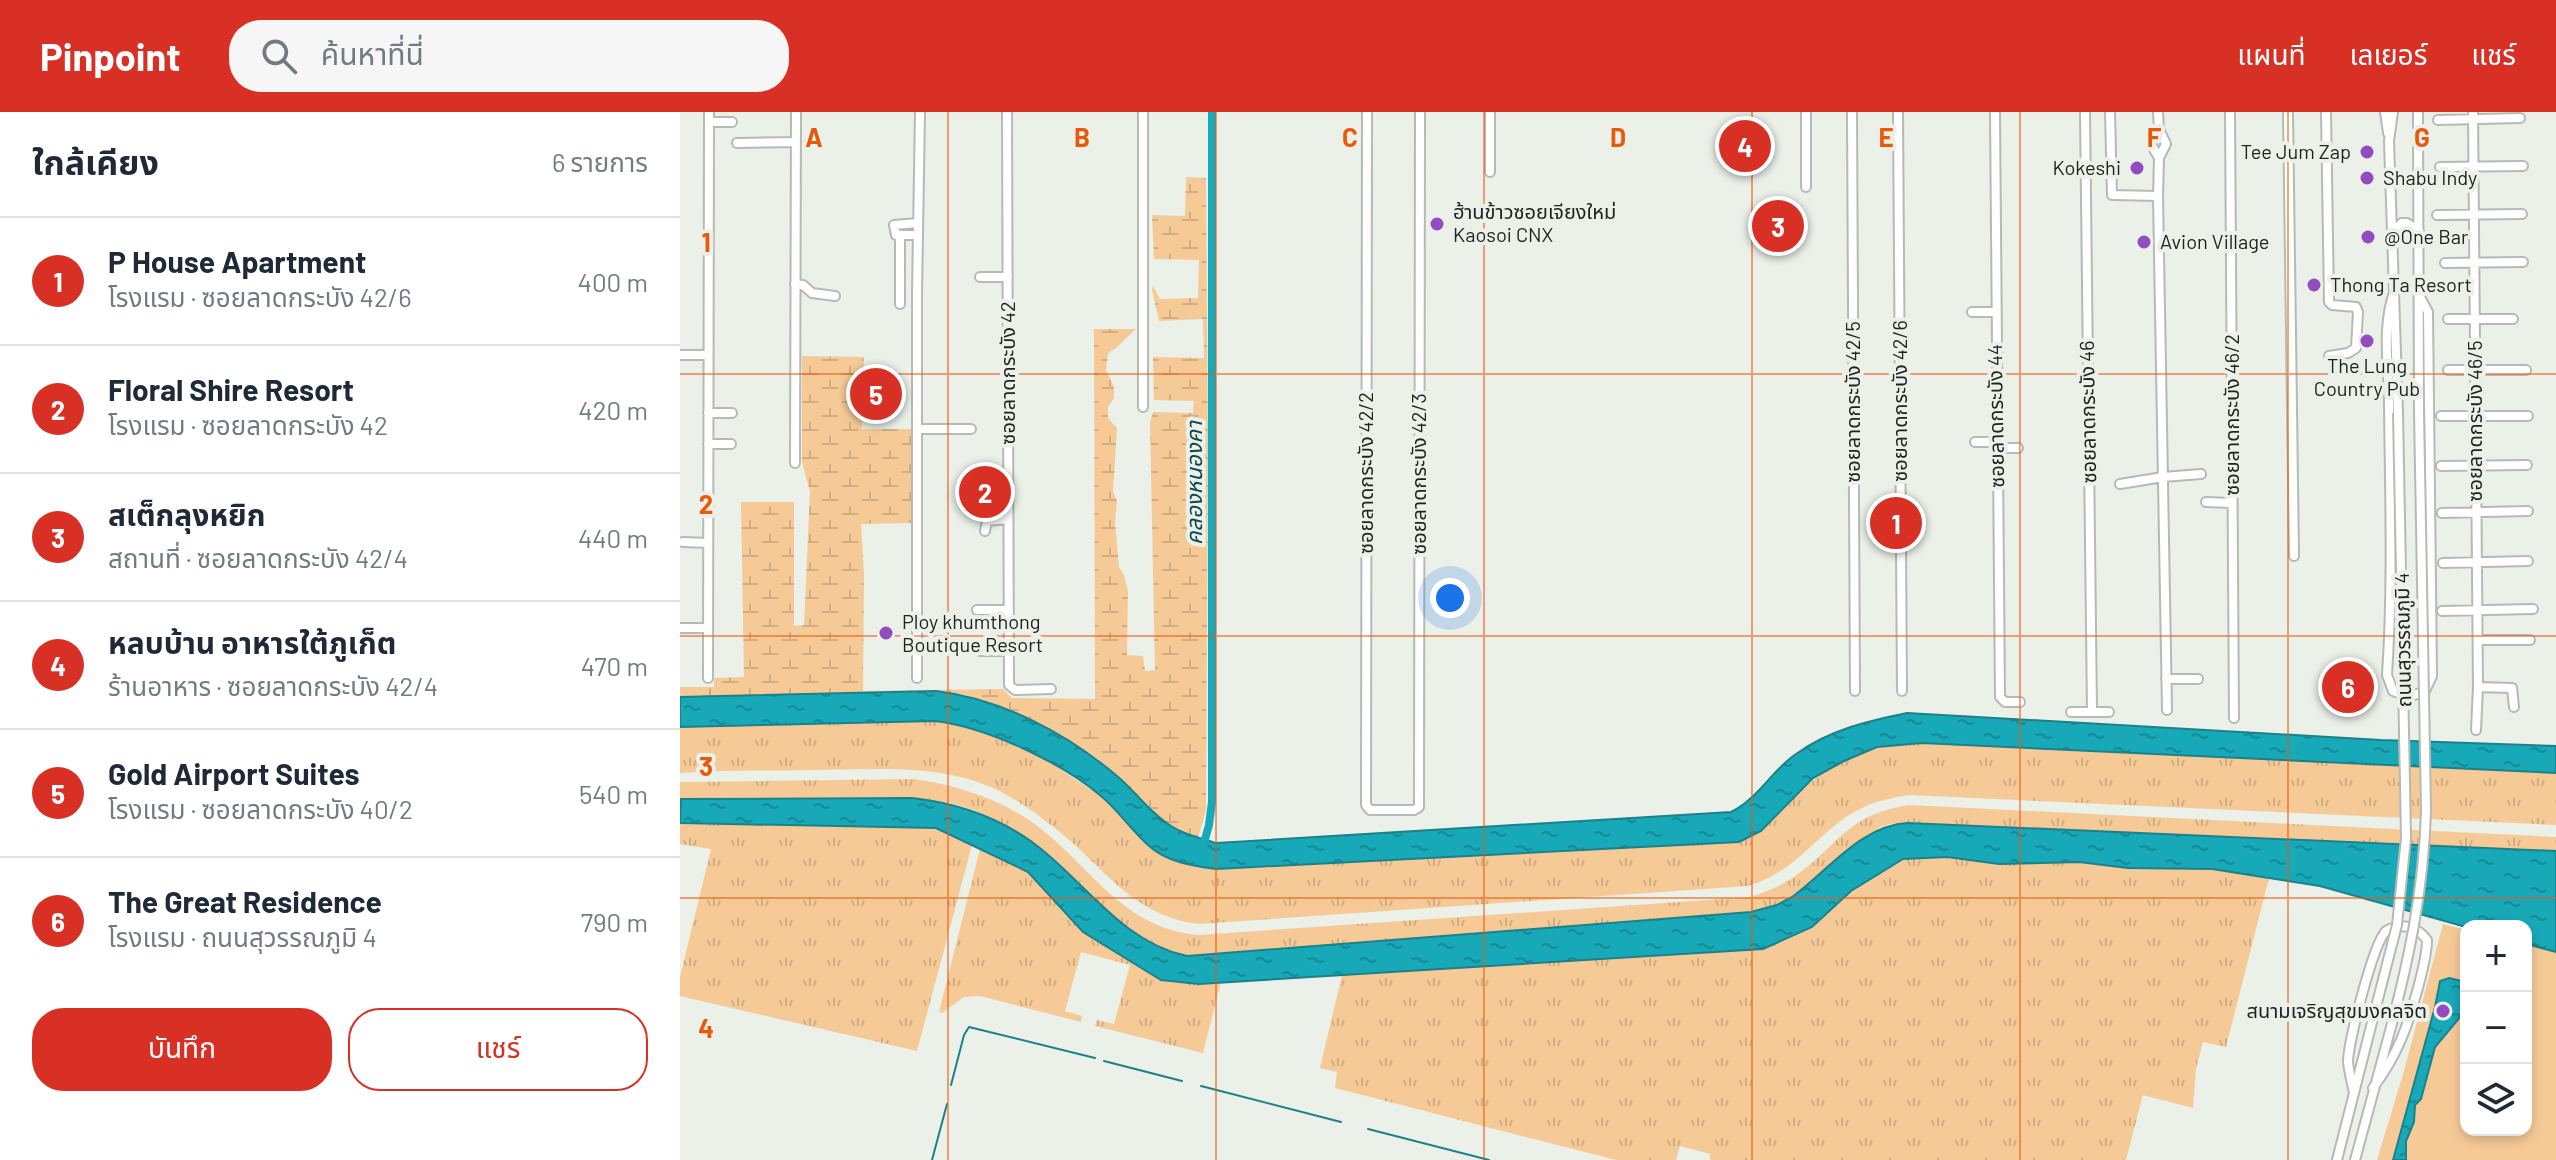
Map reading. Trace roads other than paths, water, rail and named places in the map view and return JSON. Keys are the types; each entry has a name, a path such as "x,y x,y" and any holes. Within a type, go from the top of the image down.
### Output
{"street":[{"path":"795,463 796,112"},
{"path":"917,678 920,112"},
{"name":"ซอยลาดกระบัง 42","path":"1007,112 1009,685 1011,689 1051,689"},
{"path":"1143,112 1143,407"},
{"name":"ซอยลาดกระบัง 42/2","path":"1367,112 1366,805 1370,810 1392,809"},
{"name":"ซอยลาดกระบัง 42/3","path":"1392,809 1414,810 1419,807 1420,112"},
{"path":"1490,112 1490,172"},
{"path":"1806,112 1806,187"},
{"name":"ซอยลาดกระบัง 42/5","path":"1852,112 1855,691"},
{"name":"ซอยลาดกระบัง 42/6","path":"1898,112 1902,691"},
{"name":"ซอยลาดกระบัง 44","path":"1995,112 2000,697 2005,702 2020,702"},
{"name":"ซอยลาดกระบัง 46","path":"2085,112 2092,712"},
{"path":"2110,112 2112,195 2158,196"},
{"path":"2158,112 2159,129 2166,144 2159,158 2158,196 2167,710"},
{"name":"ซอยลาดกระบัง 46/2","path":"2230,112 2234,718"},
{"path":"2288,112 2294,556"},
{"path":"2326,112 2329,302 2332,305 2356,307 2358,312 2356,348 2348,353 2329,356"},
{"path":"2385,112 2389,141"},
{"name":"ถนนสุวรรณภูมิ 4","path":"2337,1160 2397,925 2406,838 2394,230 2389,141 2393,112"},
{"name":"ถนนสุวรรณภูมิ 4","path":"2355,1160 2412,945 2424,864 2426,810 2419,411 2418,112"},
{"path":"2438,120 2473,115 2520,118"},
{"name":"ซอยลาดกระบัง 46/5","path":"2473,115 2478,610 2476,730"},
{"path":"708,678 709,117 732,122"},
{"path":"2159,129 2151,144 2159,158"},
{"path":"737,143 795,142"},
{"path":"2440,167 2523,166"},
{"path":"2437,215 2522,214"},
{"path":"917,235 894,234 894,224 918,223"},
{"path":"2394,230 2407,223 2419,231"},
{"path":"900,235 900,304"},
{"path":"2445,263 2523,262"},
{"path":"980,277 1008,277"},
{"path":"795,284 803,285 812,293 835,296"},
{"path":"2395,290 2389,305 2387,328 2387,675 2393,691 2409,697 2425,691 2432,676 2428,312 2418,293"},
{"path":"1972,312 1995,312"},
{"path":"2448,319 2513,319"},
{"path":"680,355 708,355"},
{"path":"2448,370 2526,370"},
{"path":"708,413 732,413"},
{"path":"2441,416 2528,416"},
{"path":"917,429 971,429"},
{"path":"1975,442 2018,448"},
{"path":"708,444 731,444"},
{"path":"2441,466 2527,465"},
{"path":"2120,484 2201,474"},
{"path":"2206,502 2232,503"},
{"path":"2442,513 2528,511"},
{"path":"985,531 987,521 1008,519"},
{"path":"683,542 708,543"},
{"path":"2443,563 2528,561"},
{"path":"2442,611 2533,609"},
{"path":"977,610 1009,610"},
{"path":"1009,625 1034,625"},
{"path":"680,628 708,628"},
{"path":"2478,640 2530,640"},
{"path":"980,651 1009,651"},
{"path":"2166,679 2198,679"},
{"path":"2478,687 2512,688 2514,707"},
{"path":"2071,712 2109,712"},
{"path":"2354,1093 2348,1062 2376,949 2386,931 2410,927 2427,940 2422,971 2403,1039 2373,1088"}],"water":[{"path":"936,691 961,695 1009,710 1055,732 1117,776 1171,826 1216,843 1731,812 1749,800 1787,761 1809,746 1849,728 1907,713 2381,740 2556,746 2556,773 1922,743 1877,747 1844,761 1813,778 1761,831 1739,842 1216,869 1189,865 1163,856 1084,783 1022,748 977,730 935,721 680,727 680,697"},
{"path":"912,798 961,808 992,819 1022,835 1054,860 1124,925 1164,949 1187,956 1751,912 1792,897 1860,840 1891,826 1908,823 2556,851 2556,952 2532,946 2532,920 2460,920 2460,925 2320,886 2212,869 2128,868 2079,862 1999,864 1947,857 1903,859 1851,891 1812,927 1763,949 1199,984 1161,980 1083,932 1028,872 936,828 680,823 681,799"},
{"path":"2449,978 2460,981 2460,1017 2435,1047 2421,1099 2415,1105 2414,1122 2406,1141 2406,1160 2393,1160 2435,1007 2440,981"}],"waterway":[{"name":"คลองหนองคา","path":"1202,850 1212,802 1212,112"},
{"path":"951,1085 964,1035 969,1027 1095,1058"},
{"path":"1104,1061 1182,1081"},
{"path":"1201,1086 1341,1122"},
{"path":"932,1160 947,1104"},
{"path":"1368,1129 1489,1160"}],"place":[{"name":"หลบบ้าน อาหารใต้ภูเก็ต","path":"1745,146"},
{"name":"Tee Jum Zap","path":"2367,152"},
{"name":"Kokeshi","path":"2137,168"},
{"name":"Shabu Indy","path":"2367,178"},
{"name":"ฮ้านข้าวซอยเจียงใหม่ Kaosoi CNX","path":"1437,224"},
{"name":"สเต็กลุงหยิก","path":"1778,226"},
{"name":"@One Bar","path":"2368,237"},
{"name":"Avion Village","path":"2144,242"},
{"name":"Thong Ta Resort","path":"2314,285"},
{"name":"The Lung Country Pub","path":"2367,341"},
{"name":"Gold Airport Suites","path":"876,394"},
{"name":"Floral Shire Resort","path":"985,492"},
{"name":"P House Apartment","path":"1896,523"},
{"name":"Ploy khumthong Boutique Resort","path":"886,633"},
{"name":"The Great Residence","path":"2348,687"},
{"name":"สนามเจริญสุขมงคลจิต","path":"2443,1011"}]}
